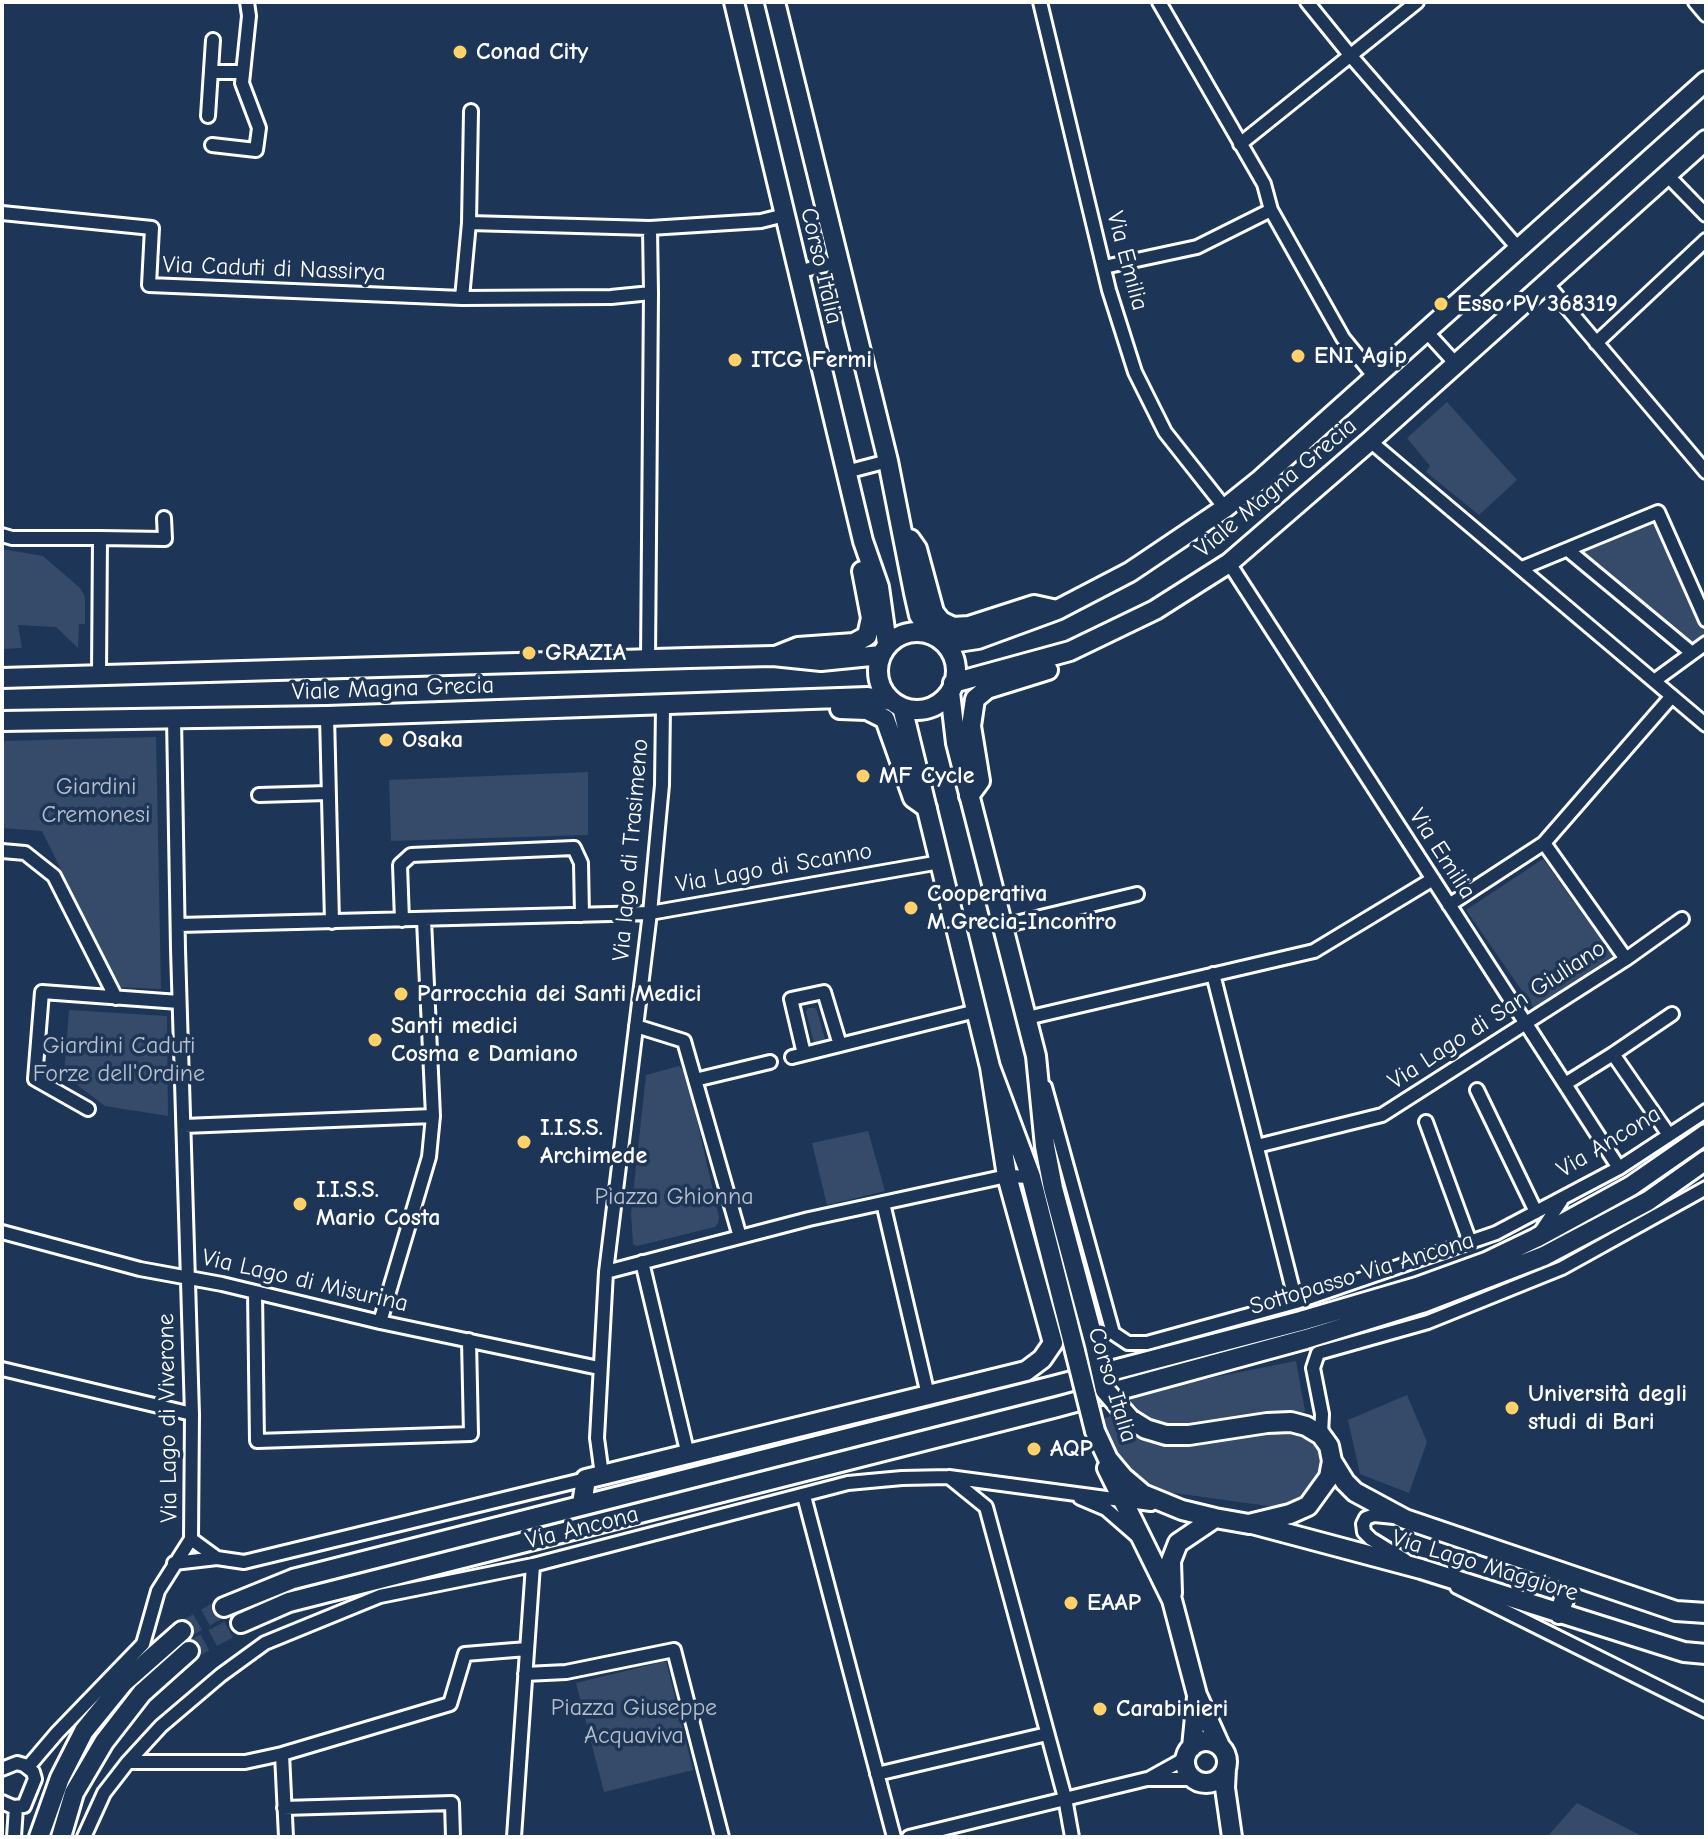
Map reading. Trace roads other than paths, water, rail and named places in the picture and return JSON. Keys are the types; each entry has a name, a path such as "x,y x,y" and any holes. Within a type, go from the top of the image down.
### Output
{"street":[{"path":"212,145 256,150 259,128 242,83 249,16 247,2"},
{"name":"Corso Italia","path":"734,2 863,541 879,587 884,650"},
{"name":"Corso Italia","path":"775,2 888,461 919,615 938,639"},
{"name":"Via Emilia","path":"1040,2 1104,267 1135,372 1165,432 1225,508"},
{"path":"1159,2 1264,184 1271,210 1343,338 1374,376"},
{"path":"1307,2 1518,248"},
{"path":"1240,144 1417,2"},
{"path":"1695,2 1706,15"},
{"path":"208,116 213,40"},
{"path":"211,72 243,72"},
{"name":"Viale Magna Grecia","path":"938,639 978,639 1057,610 1130,572 1225,508 1706,81"},
{"path":"462,298 469,223 471,111"},
{"name":"Viale Magna Grecia","path":"952,688 1070,651 1155,610 1229,563 1706,140"},
{"path":"1667,175 1706,215"},
{"path":"1104,267 1197,247 1271,210"},
{"name":"Via Caduti di Nassirya","path":"2,213 152,228 149,285 462,298 611,297 651,293"},
{"path":"469,223 650,228 761,221 785,215"},
{"path":"648,660 650,228"},
{"path":"1596,343 1706,240"},
{"path":"797,272 838,262"},
{"path":"1546,283 1706,472"},
{"path":"1425,330 1456,364"},
{"path":"1370,441 1706,725"},
{"path":"846,472 888,461"},
{"path":"1522,568 1658,512 1706,620"},
{"path":"2,535 12,538 165,539 164,518"},
{"name":"Corso Italia","path":"902,527 917,549 934,612 941,621 953,627"},
{"path":"99,674 100,538"},
{"name":"Corso Italia","path":"863,541 860,562 871,618 867,636"},
{"path":"1568,550 1692,653"},
{"name":"Via Emilia","path":"1229,563 1619,1168"},
{"name":"Viale Magna Grecia","path":"953,627 969,626 1034,605 1057,610"},
{"path":"908,633 938,639 953,656 956,670 952,688 941,702 929,708 915,710 897,704 881,687 877,671 884,650 908,633"},
{"name":"Viale Magna Grecia","path":"773,656 798,647 854,643 867,636"},
{"path":"1654,681 1706,643"},
{"name":"Viale Magna Grecia","path":"2,678 773,656 821,661 884,650"},
{"name":"Viale Magna Grecia","path":"969,796 980,781 971,726 975,699 987,689 1060,666 1070,651"},
{"name":"Corso Italia","path":"952,688 956,743 1036,1056 1045,1146 1053,1188 1105,1390 1130,1419 1146,1429 1166,1435 1291,1422 1321,1435"},
{"path":"1449,905 1544,843 1672,696"},
{"name":"Viale Magna Grecia","path":"2,721 327,716 868,697 897,704"},
{"name":"Viale Magna Grecia","path":"786,701 817,710 867,710 885,719"},
{"name":"Corso Italia","path":"897,704 927,808 990,1067 1031,1177 1095,1431 1108,1459 1143,1494 1182,1510 1249,1524 1308,1506 1329,1477 1332,1461"},
{"name":"Via lago di Trasimeno","path":"594,1477 606,1272 650,913 662,785 663,706"},
{"path":"178,925 332,922 327,716"},
{"name":"Via Lago di Viverone","path":"174,718 192,1414 191,1539 217,1558"},
{"name":"Corso Italia","path":"885,719 913,798 927,808"},
{"path":"259,795 328,793"},
{"name":"Via Lago di San Giuliano","path":"1257,1146 1382,1115 1626,959 1544,843"},
{"path":"402,920 400,865 411,855 574,848 581,863 582,915"},
{"path":"2,851 25,853 54,876 116,998"},
{"name":"Via Lago di Scanno","path":"332,922 650,913 940,862"},
{"path":"1027,1018 1314,951 1433,879"},
{"path":"1003,926 1137,894"},
{"path":"1626,959 1682,919"},
{"path":"380,1322 429,1157 433,1116 424,920"},
{"path":"1213,974 1296,1302"},
{"path":"88,1109 35,1079 42,992 179,1002"},
{"path":"840,1045 824,992 791,999 798,1056 976,1011"},
{"path":"1565,1084 1672,1014"},
{"path":"636,1026 684,1041 740,1237"},
{"path":"1613,1054 1669,1135"},
{"name":"Via Ancona","path":"1036,1056 1113,1333 1128,1343 1147,1343 1296,1302 1496,1233 1619,1168 1706,1111"},
{"path":"695,1080 770,1062"},
{"name":"Via Ancona","path":"582,1504 594,1477 1026,1371 1042,1359 1053,1343 1007,1176 990,1067"},
{"path":"1477,1090 1536,1212"},
{"path":"184,1126 433,1116"},
{"path":"1426,1122 1470,1242"},
{"path":"1681,1127 1706,1132"},
{"name":"Sottopasso Via Ancona","path":"1053,1386 1301,1321 1417,1287 1486,1262 1631,1186 1706,1132"},
{"name":"Sottopasso Via Ancona","path":"1057,1407 1306,1339 1422,1303 1544,1256 1648,1201 1706,1160"},
{"path":"606,1272 883,1203 1007,1176 1031,1177"},
{"path":"1332,1461 1329,1446 1321,1435 1322,1414 1313,1368 1318,1353 1428,1322 1562,1268 1706,1188"},
{"path":"1536,1238 1562,1198"},
{"path":"883,1203 928,1395"},
{"name":"Via Lago di Misurina","path":"2,1232 140,1269 599,1368"},
{"path":"1544,1256 1583,1257"},
{"path":"642,1262 692,1454 730,1467"},
{"name":"Via Lago di Misurina","path":"255,1292 257,1441 471,1434 469,1340"},
{"path":"2,1369 192,1414"},
{"name":"Via Ancona","path":"224,1607 293,1579 1053,1386"},
{"name":"Via Ancona","path":"241,1623 289,1602 1057,1407"},
{"path":"1095,1431 1106,1468 1172,1600 1197,1695 1226,1756 1231,1832"},
{"name":"Via Lago Maggiore","path":"1332,1461 1355,1492 1405,1519 1676,1611 1706,1613"},
{"path":"174,1563 217,1558 244,1562 594,1477"},
{"path":"949,1477 986,1507 1065,1798 1072,1837"},
{"name":"Via Ancona","path":"84,1837 104,1793 128,1762 161,1726 221,1675 265,1643 380,1596 533,1565 848,1483 949,1477 1182,1510"},
{"path":"1066,1492 1106,1509 1142,1540"},
{"path":"804,1496 894,1837"},
{"path":"1405,1519 1374,1515 1366,1518 1364,1532 1421,1569 1706,1711"},
{"path":"1172,1600 1171,1561 1178,1543 1215,1518"},
{"path":"590,1524 597,1549"},
{"name":"Via Lago Maggiore","path":"1249,1524 1421,1569 1684,1652 1706,1654"},
{"path":"28,1767 143,1644 158,1591 191,1539"},
{"path":"514,1837 533,1565"},
{"path":"1559,1614 1572,1576"},
{"path":"39,1837 60,1778 84,1731 123,1683 182,1631"},
{"path":"128,1762 245,1762 282,1754 450,1704 465,1654 527,1649"},
{"path":"525,1674 566,1672 674,1650 722,1837"},
{"path":"61,1837 74,1793 104,1742 142,1693 189,1651"},
{"path":"1197,1695 1187,1769 1200,1780 1231,1832"},
{"path":"877,1774 1047,1734"},
{"path":"1147,1779 1209,1741 1220,1746"},
{"path":"282,1754 286,1837"},
{"path":"2,1769 17,1763 28,1767 35,1776 33,1789 24,1806 16,1807 2,1802"},
{"path":"914,1836 1147,1779 1218,1779 1226,1768"},
{"path":"284,1808 452,1803 453,1837"},
{"path":"14,1837 16,1807"}],"tunnel":[{"path":"182,1631 224,1607"},
{"path":"189,1651 241,1623"}],"place":[{"name":"Conad City","path":"460,52"},
{"name":"Esso PV 368319","path":"1441,304"},
{"name":"ENI Agip","path":"1298,356"},
{"name":"ITCG Fermi","path":"735,360"},
{"name":"GRAZIA","path":"529,653"},
{"name":"Osaka","path":"386,740"},
{"name":"MF Cycle","path":"863,776"},
{"name":"Cooperativa M.Grecia-Incontro","path":"911,908"},
{"name":"Parrocchia dei Santi Medici","path":"401,994"},
{"name":"Santi medici Cosma e Damiano","path":"375,1040"},
{"name":"I.I.S.S. Archimede","path":"524,1142"},
{"name":"I.I.S.S. Mario Costa","path":"300,1204"},
{"name":"Università degli studi di Bari","path":"1512,1408"},
{"name":"AQP","path":"1034,1449"},
{"name":"EAAP","path":"1071,1603"},
{"name":"Carabinieri","path":"1100,1709"}],"park label":[{"name":"Giardini Cremonesi","path":"96,801"},
{"name":"Giardini Caduti Forze dell'Ordine","path":"119,1060"},
{"name":"Piazza Ghionna","path":"674,1197"},
{"name":"Piazza Giuseppe Acquaviva","path":"634,1722"}]}
